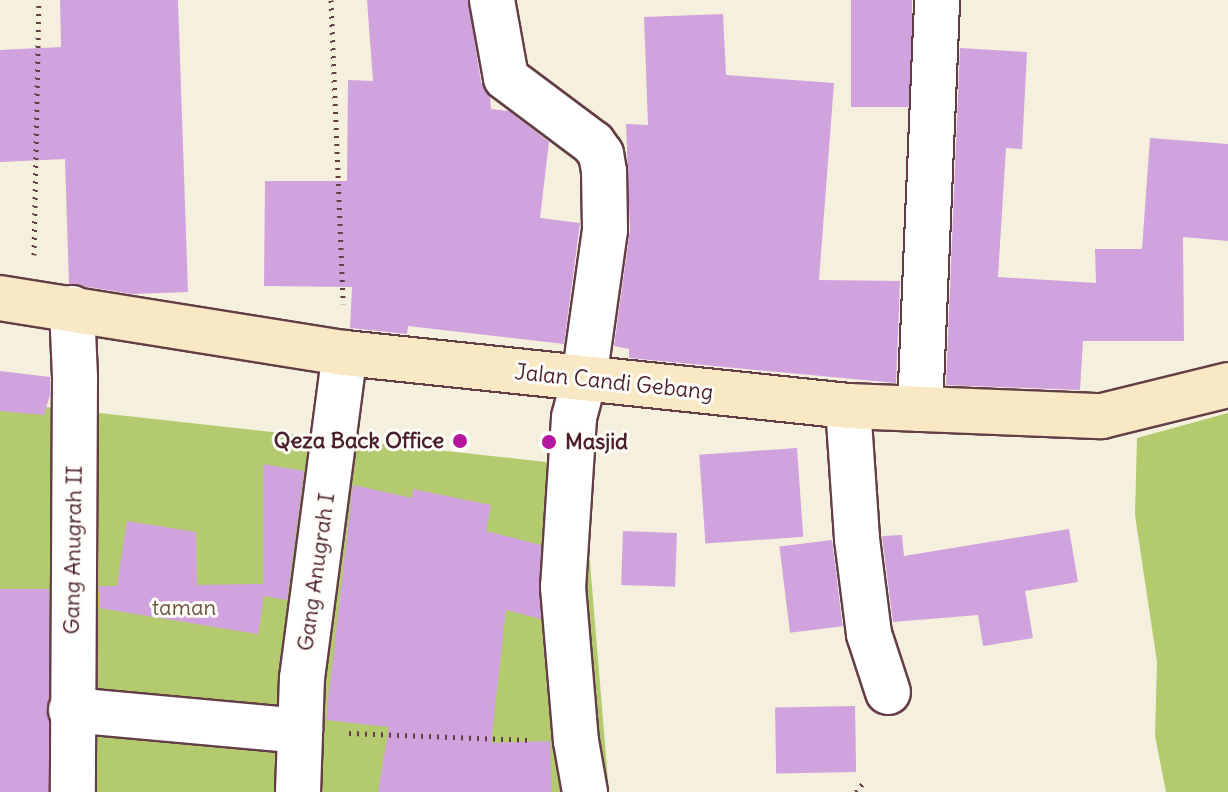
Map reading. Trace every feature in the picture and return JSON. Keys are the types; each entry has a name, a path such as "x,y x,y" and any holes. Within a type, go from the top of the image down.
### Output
{"main road":[{"name":"Jalan Candi Gebang","path":"35,303 345,353 848,406 1102,416 1228,385"}],"street":[{"path":"492,0 506,78 593,143 601,154 605,230 584,380 574,418 563,587 576,741 585,792"},
{"path":"920,409 937,0"},
{"name":"Gang Anugrah II","path":"35,303 75,378 73,792"},
{"name":"Gang Anugrah I","path":"298,792 302,678 345,353"},
{"path":"848,406 857,539 869,634 888,692"},
{"path":"71,710 300,731"}],"path":[{"path":"35,303 39,0"},
{"path":"331,0 345,353"},
{"path":"300,731 576,741"},
{"path":"856,792 865,781"}],"green space":[{"name":"taman","path":"0,402 582,466 609,792 0,792"},
{"path":"1228,413 1228,792 1166,792 1155,736 1157,662 1135,515 1137,438"}],"building":[{"path":"60,0 178,0 188,292 133,294 69,284 65,159 0,162 0,50 61,47"},
{"path":"367,0 468,0 481,82 490,97 491,109 509,111 549,142 540,218 580,223 564,344 408,326 407,334 350,328 352,287 264,286 265,181 347,181 348,80 373,81"},
{"path":"851,0 912,0 912,107 851,107"},
{"path":"723,14 726,75 834,83 819,280 900,281 896,383 629,358 629,349 614,346 630,230 626,124 648,125 644,17"},
{"path":"960,48 1027,52 1022,149 1006,148 998,277 1096,283 1095,249 1142,249 1150,138 1228,144 1228,241 1183,237 1184,341 1083,341 1080,390 946,385"},
{"path":"0,371 50,377 50,395 44,415 0,411"},
{"path":"797,448 803,537 705,544 699,455"},
{"path":"263,464 304,471 287,600 264,596 258,634 99,608 99,586 117,586 127,521 196,532 197,585 263,584"},
{"path":"353,485 412,498 413,489 491,505 486,531 541,545 541,619 506,610 491,743 550,741 552,792 378,792 389,727 326,720"},
{"path":"1069,529 1078,582 1025,591 1033,638 983,646 978,615 893,622 882,536 902,535 904,556"},
{"path":"623,531 677,533 675,587 621,585"},
{"path":"832,540 843,626 790,633 779,546"},
{"path":"0,589 49,589 49,792 0,792"},
{"path":"855,706 856,772 776,773 775,707"}],"place":[{"name":"Qeza Back Office","path":"460,441"},
{"name":"Masjid","path":"549,442"}]}
